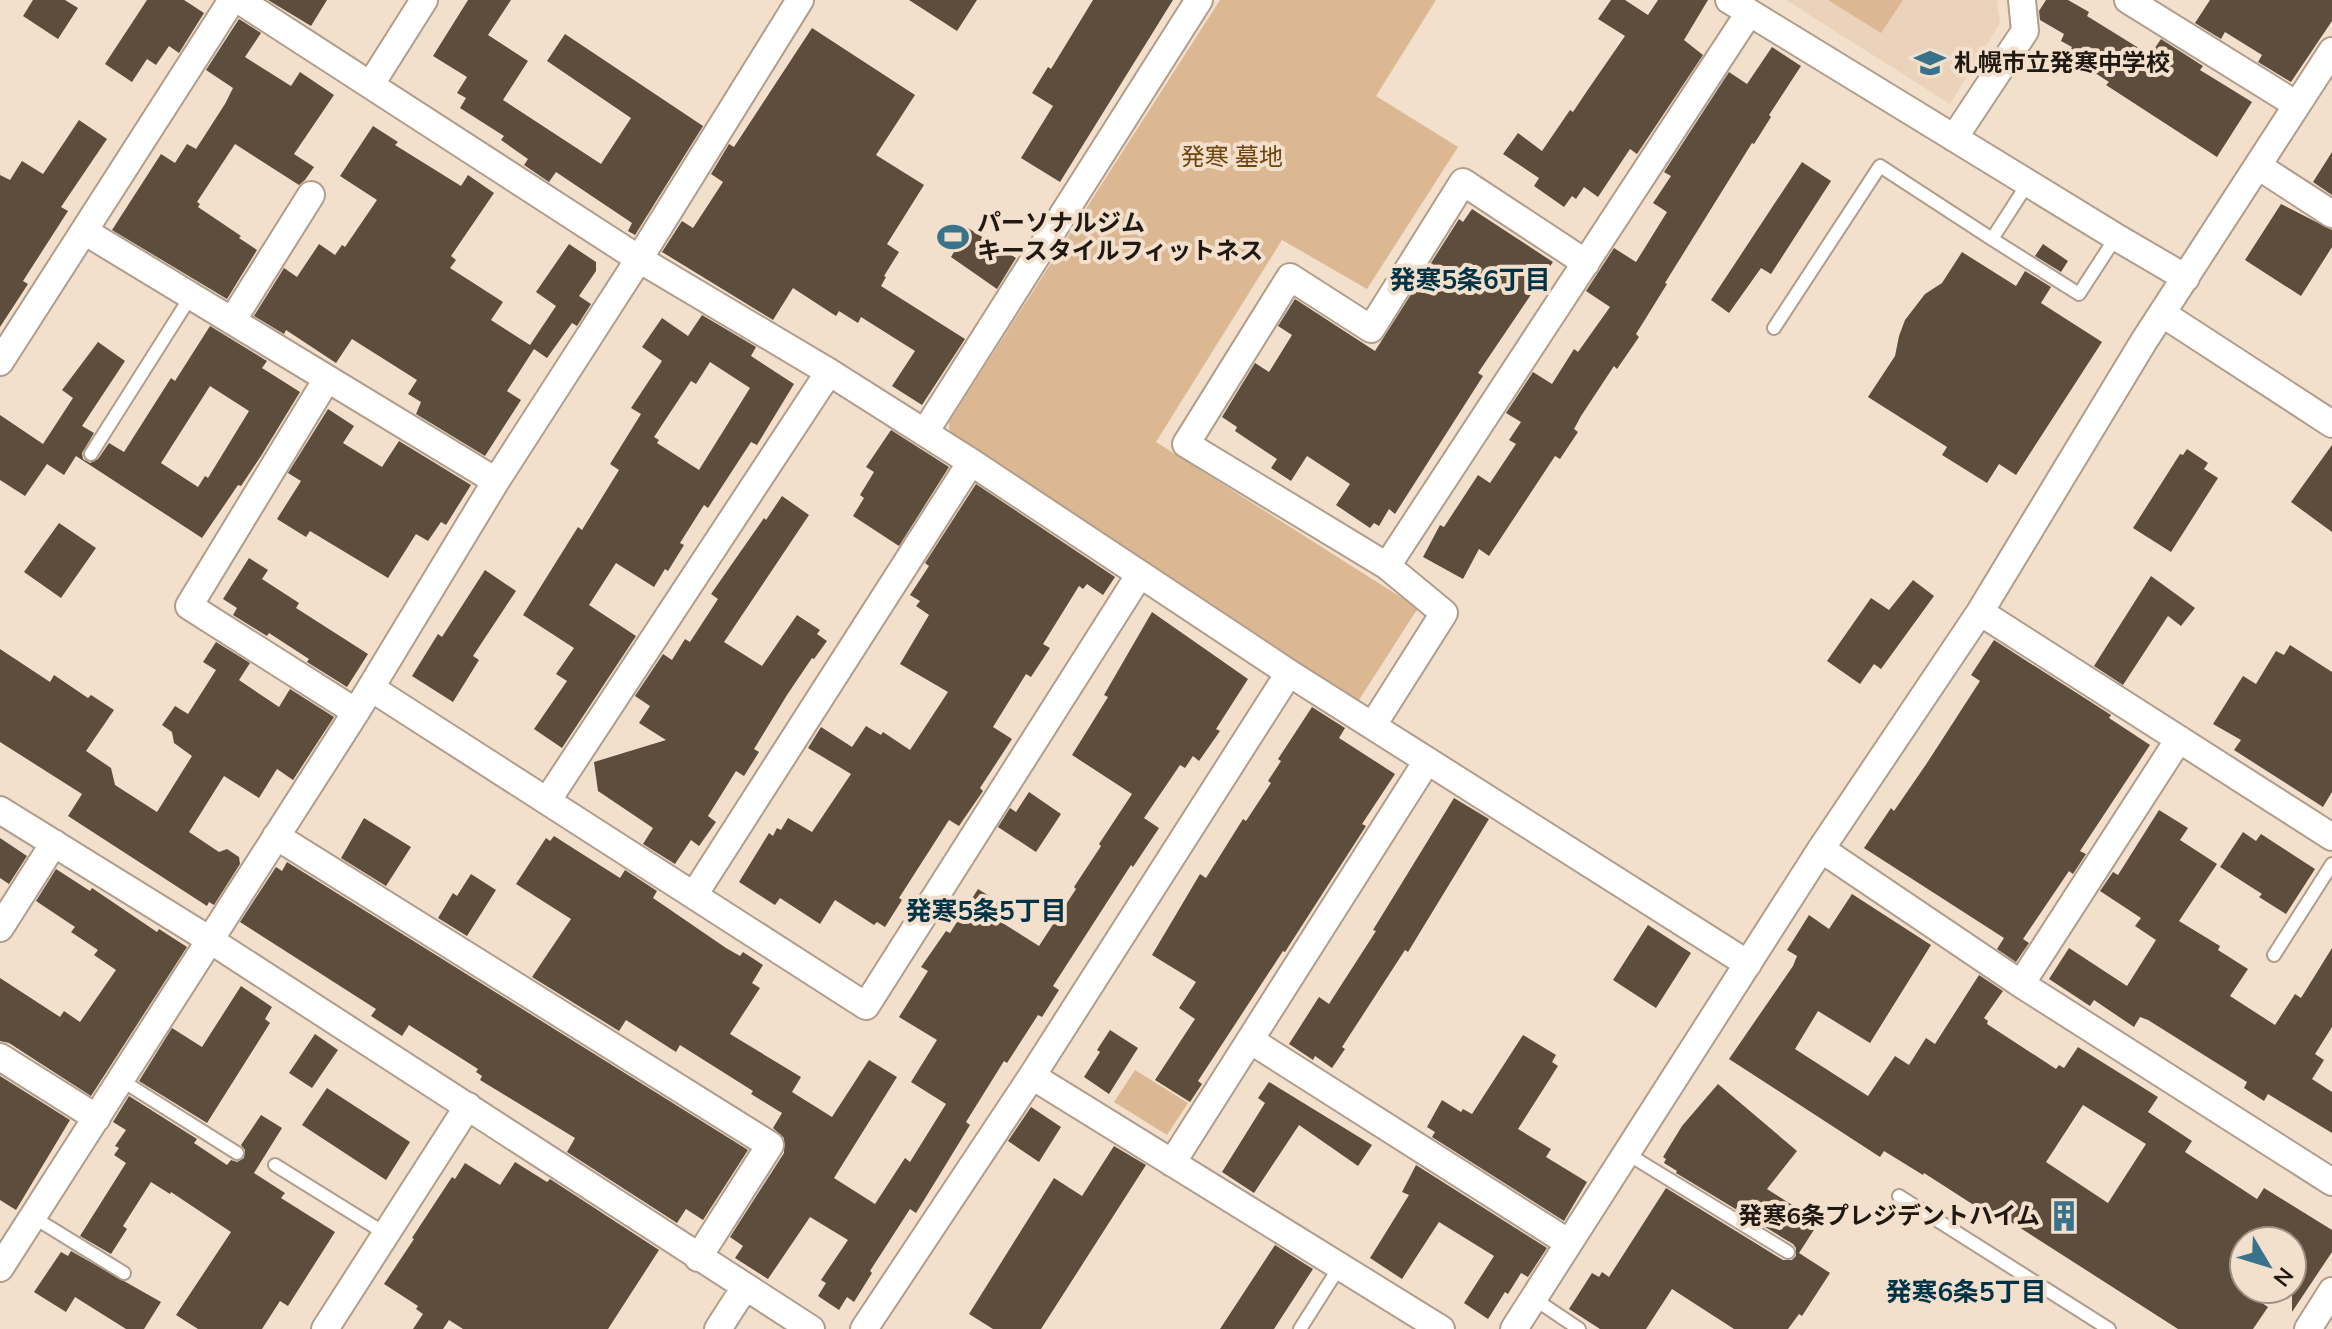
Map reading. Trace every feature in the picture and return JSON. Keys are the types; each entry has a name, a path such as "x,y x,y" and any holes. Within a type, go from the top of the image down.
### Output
{"street":[{"path":"4,348 84,231 232,0"},
{"path":"239,0 639,259 925,432 1289,673 1748,964"},
{"path":"371,84 424,0"},
{"path":"925,432 1199,0"},
{"path":"1954,138 2025,31 2022,0"},
{"path":"2128,0 2297,105"},
{"path":"0,1268 356,712 496,481 639,259 789,4"},
{"path":"1387,566 1586,263 1739,6 2186,278"},
{"path":"1514,1329 1821,849 1980,612 2163,314 2332,51"},
{"path":"2258,166 2332,214"},
{"path":"1373,725 1444,613 1387,566 1186,444 1290,277 1371,329 1463,182 1586,263"},
{"path":"232,321 311,195"},
{"path":"84,231 496,481"},
{"path":"2163,314 2332,424"},
{"path":"547,801 829,372"},
{"path":"327,379 189,606 356,712"},
{"path":"694,895 971,462"},
{"path":"371,688 866,1006 1140,574"},
{"path":"1980,612 2332,837"},
{"path":"864,1329 1032,1076 1289,673"},
{"path":"2021,984 2179,739"},
{"path":"1172,1163 1427,761"},
{"path":"0,810 210,940 811,1329"},
{"path":"276,836 770,1145 698,1258"},
{"path":"0,928 54,843"},
{"path":"1821,849 2021,984 2332,1182"},
{"path":"1250,1040 1569,1243"},
{"path":"0,1057 97,1118"},
{"path":"1032,1076 1340,1266 1425,1325"},
{"path":"325,1329 468,1106"},
{"path":"718,1329 745,1287"},
{"path":"2308,1329 2332,1291"}],"lane":[{"path":"1774,328 1880,166 2079,294 2116,237"},
{"path":"1992,239 2028,183"},
{"path":"91,454 191,296"},
{"path":"2274,955 2332,864"},
{"path":"121,1080 237,1153"},
{"path":"1626,1153 1788,1252"},
{"path":"275,1165 386,1234"},
{"path":"1899,1196 2109,1329"},
{"path":"33,1217 124,1273"},
{"path":"1300,1329 1340,1266"},
{"path":"1533,1298 1579,1329"}],"shaded area":[{"name":"札幌市立発寒中学校","path":"1786,0 1997,0 2000,23 1950,104"}],"green space":[{"name":"発寒 墓地","path":"1220,0 1436,0 1376,96 1458,147 1367,289 1282,240 1156,442 1418,608 1359,700 950,442 949,422"},
{"path":"1828,0 1903,0 1881,33"},
{"path":"1135,1070 1188,1103 1167,1135 1114,1102"}],"building":[{"path":"33,0 65,0 78,8 58,39 23,16"},
{"path":"147,0 184,0 204,13 179,53 169,46 156,65 147,59 132,82 105,64"},
{"path":"268,0 327,0 311,26"},
{"path":"468,0 511,0 488,35 528,61 503,100 601,164 631,118 547,61 565,34 703,126 635,235 628,231 632,223 556,172 549,182 524,165 528,159 501,140 504,136 460,108 466,98 457,93 467,77 433,56"},
{"path":"909,0 977,0 957,31"},
{"path":"1093,0 1173,0 1060,182 1021,158 1053,106 1032,93 1048,67 1051,69"},
{"path":"1611,0 1625,0 1648,15 1658,0 1708,0 1684,40 1703,55 1637,154 1630,149 1598,197 1584,187 1576,199 1572,196 1564,207 1534,186 1539,178 1503,154 1518,133 1542,151 1570,110 1573,112 1625,36 1598,19"},
{"path":"2046,0 2068,0 2089,12 2087,16 2150,55 2161,39 2203,66 2200,70 2252,102 2217,157 2106,85 2109,82 2067,55 2072,47 2061,41 2064,34 2040,20 2039,11"},
{"path":"2210,0 2332,0 2332,21 2291,82 2258,62 2262,55 2225,32 2221,39 2195,23"},
{"path":"239,19 261,33 245,57 291,86 300,72 334,95 294,154 314,167 299,185 235,144 197,202 200,204 198,207 257,250 227,299 112,230 161,154 175,163 187,144 196,149 225,104 233,88 206,70"},
{"path":"812,28 915,95 876,155 924,185 887,244 899,252 881,286 965,339 922,405 892,386 915,351 861,317 858,323 839,311 836,316 793,288 773,320 662,252 682,221 693,228 723,182 711,174 729,144 734,147"},
{"path":"1772,47 1801,66 1665,283 1636,334 1639,337 1617,369 1614,366 1581,416 1574,429 1578,432 1560,459 1555,456 1489,556 1479,549 1463,579 1423,557 1440,525 1444,527 1478,475 1490,483 1516,444 1509,440 1521,422 1506,413 1533,372 1552,384 1574,349 1578,352 1610,307 1586,291 1614,248 1636,262 1667,212 1653,203 1671,176 1664,172 1729,72 1747,84"},
{"path":"79,120 107,139 61,207 68,211 23,281 28,284 0,327 0,175 10,180 22,161 43,174"},
{"path":"373,126 398,142 395,145 461,186 468,175 494,193 451,256 456,260 450,268 503,302 491,320 530,345 556,306 536,292 569,244 596,262 596,271 579,296 591,304 577,326 572,323 547,358 534,349 507,391 521,400 485,456 416,414 421,402 408,394 417,380 352,339 336,363 286,330 284,334 254,316 284,268 297,277 319,244 335,255 342,245 345,247 377,200 340,176"},
{"path":"2332,152 2332,195 2313,182"},
{"path":"1802,162 1831,181 1771,274 1761,268 1729,313 1711,300"},
{"path":"2281,204 2332,230 2332,247 2301,296 2245,260"},
{"path":"1472,209 1553,262 1478,373 1483,376 1395,514 1389,509 1379,526 1374,523 1370,528 1336,505 1350,484 1307,456 1291,481 1271,468 1277,459 1235,431 1237,427 1222,417 1255,363 1269,372 1292,335 1278,326 1295,299 1375,351 1459,219 1463,222"},
{"path":"968,228 1016,258 997,289 951,257"},
{"path":"2043,244 2068,261 2061,272 2035,256"},
{"path":"1962,252 2016,286 2025,271 2051,287 2041,303 2102,342 2016,475 1999,464 1987,483 1942,455 1947,447 1868,397 1895,356 1905,320 1925,294 1942,283"},
{"path":"702,315 756,347 751,356 794,384 757,445 751,442 708,508 704,505 680,543 684,545 654,587 616,563 589,605 636,636 562,748 534,729 567,681 556,674 574,648 523,615 578,527 582,530 619,470 610,464 641,414 631,408 662,361 642,347 662,318 688,336","holes":["710,362 750,388 699,470 657,443 659,440 654,437 691,381 696,384"]},
{"path":"210,326 267,361 262,368 300,392 241,486 238,485 202,538 76,456 64,475 47,464 25,496 0,480 0,415 43,444 73,398 62,390 98,342 125,361 82,426 94,433 82,453 83,459 90,463 98,459 109,443 124,452 171,378 175,381","holes":["210,386 249,411 208,478 205,476 198,487 161,463"]},
{"path":"328,409 354,426 343,443 382,467 399,441 471,485 446,525 441,522 428,541 416,534 388,578 310,531 306,537 277,519 301,481 288,473"},
{"path":"891,430 949,467 899,546 853,516 864,498 860,495 874,472 866,467"},
{"path":"2332,445 2332,532 2291,502"},
{"path":"2187,449 2208,463 2204,469 2218,478 2171,552 2133,528 2180,454 2183,455"},
{"path":"976,484 1115,577 1103,595 1087,584 1083,589 1079,586 1043,644 1050,648 1031,677 1026,674 993,727 1012,739 980,788 983,791 959,826 949,820 899,898 902,900 885,927 877,922 874,925 835,900 820,924 780,898 775,905 739,882 769,833 773,836 777,828 781,830 788,818 812,832 851,774 808,748 821,727 852,747 866,726 881,735 883,732 910,750 948,692 900,664 929,615 916,606 920,601 910,595 929,566 925,563"},
{"path":"782,496 809,515 724,642 762,666 797,615 820,630 817,634 827,641 787,695 754,749 759,752 744,776 736,771 708,816 716,822 699,846 691,840 675,864 643,844 653,828 598,791 594,762 666,740 639,723 650,706 635,696 663,654 672,660 685,639 690,642 718,599 711,594"},
{"path":"59,523 96,548 61,598 24,572"},
{"path":"249,558 268,570 262,579 299,603 296,608 368,654 347,687 269,633 267,636 233,615 237,608 223,599"},
{"path":"485,570 516,591 473,656 479,660 453,702 412,676 438,634 442,637"},
{"path":"2151,576 2195,608 2181,626 2168,616 2123,685 2094,666"},
{"path":"1913,580 1934,596 1881,669 1874,664 1860,684 1827,661 1871,598 1889,610"},
{"path":"1152,612 1248,679 1216,729 1220,731 1199,761 1193,756 1185,768 1180,765 1144,818 1159,828 1133,867 1131,865 1053,986 1059,990 1042,1017 1038,1015 1007,1063 1004,1061 966,1122 970,1125 916,1213 910,1209 854,1302 847,1297 839,1310 818,1296 826,1283 821,1280 848,1240 810,1217 768,1279 735,1258 743,1246 730,1237 784,1153 784,1138 773,1128 782,1113 680,1045 676,1052 626,1020 619,1031 532,977 571,919 516,884 546,838 550,841 554,836 620,878 625,870 657,891 653,898 726,948 740,956 743,952 763,965 752,983 760,988 730,1034 801,1077 792,1092 832,1117 869,1060 897,1077 834,1178 875,1204 905,1158 910,1162 946,1104 911,1082 937,1040 899,1017 928,971 921,967 946,931 950,933 978,889 1010,909 1001,922 1039,946 1132,794 1072,755 1108,697 1104,695"},
{"path":"1994,640 2111,715 2109,718 2150,745 2080,851 2086,854 2073,874 2069,871 2023,939 2029,943 2016,962 1997,949 2004,938 1864,848 1891,808 1894,811 1980,681 1971,675"},
{"path":"216,642 250,663 239,680 279,707 290,689 334,717 293,780 277,769 259,798 224,776 189,832 219,852 227,849 239,857 240,864 214,905 209,902 207,906 68,816 82,794 0,742 0,649 50,682 54,675 88,698 91,695 114,710 86,751 111,768 115,785 157,812 192,756 174,743 172,732 162,725 175,706 188,714 216,670 203,662"},
{"path":"2290,645 2332,672 2332,792 2323,807 2234,750 2241,740 2213,724 2243,676 2256,684 2276,651 2284,655"},
{"path":"1312,707 1345,728 1339,738 1395,774 1362,824 1366,826 1198,1081 1202,1084 1190,1102 1155,1080 1195,1019 1179,1008 1196,982 1152,955 1200,874 1206,878 1243,819 1246,821 1271,783 1268,781 1281,761 1278,759"},
{"path":"1029,792 1061,814 1036,852 998,827 1010,808 1016,812"},
{"path":"1454,798 1489,819 1408,952 1405,950 1342,1047 1345,1049 1332,1068 1315,1056 1313,1060 1289,1044 1319,997 1329,1004"},
{"path":"2159,810 2188,828 2180,840 2217,864 2179,921 2220,946 2218,950 2248,969 2230,996 2275,1025 2295,994 2301,998 2332,948 2332,1027 2315,1054 2324,1060 2312,1079 2332,1092 2332,1133 2268,1094 2264,1101 2244,1088 2247,1082 2148,1020 2140,1017 2134,1027 2094,1000 2090,1006 2049,979 2069,948 2127,986 2156,940 2135,926 2141,918 2100,891 2113,872 2118,875"},
{"path":"364,818 411,847 386,886 341,858"},
{"path":"2243,832 2256,841 2261,834 2315,869 2286,914 2220,867"},
{"path":"0,838 27,856 9,884 0,878"},
{"path":"287,862 748,1150 703,1220 686,1209 677,1223 567,1152 575,1138 480,1080 482,1076 476,1072 478,1069 409,1025 402,1036 371,1016 376,1009 240,922 276,867 282,871"},
{"path":"56,869 90,891 92,888 157,932 159,929 187,947 91,1096 9,1043 0,1041 0,978 60,1017 64,1011 80,1022 116,970 94,955 98,950 71,932 75,927 36,901"},
{"path":"471,874 496,890 467,936 438,918 453,893 457,896"},
{"path":"1852,894 1931,945 1870,1043 1818,1011 1795,1049 1868,1096 1895,1056 1909,1065 1926,1038 1935,1044 1979,975 2003,991 1984,1018 1987,1024 2056,1069 2059,1065 2064,1068 2078,1047 2158,1097 2148,1112 2192,1141 2185,1152 2257,1199 2264,1188 2332,1230 2332,1252 2308,1288 2308,1225 2228,1225 2228,1305 2268,1307 2253,1329 2178,1329 1997,1213 1994,1218 1884,1151 1880,1157 1729,1059 1793,966 1797,956 1787,950 1809,915 1829,929","holes":["2083,1105 2146,1144 2108,1203 2046,1162"]},
{"path":"1648,925 1691,953 1656,1008 1613,980"},
{"path":"241,986 272,1007 265,1019 270,1023 207,1123 139,1081 172,1028 202,1047"},
{"path":"1110,1030 1138,1048 1109,1094 1084,1077"},
{"path":"315,1034 338,1050 312,1088 289,1073"},
{"path":"1523,1035 1556,1055 1552,1062 1558,1066 1518,1129 1551,1149 1546,1157 1587,1182 1564,1221 1432,1137 1435,1132 1427,1127 1442,1100 1461,1112 1463,1109 1472,1114"},
{"path":"0,1076 70,1120 16,1210 0,1200"},
{"path":"1269,1082 1372,1145 1358,1166 1299,1125 1254,1193 1222,1172 1265,1103 1258,1098"},
{"path":"1718,1084 1797,1151 1767,1189 1819,1222 1799,1253 1830,1273 1802,1316 1799,1314 1788,1329 1734,1329 1672,1289 1646,1329 1600,1329 1569,1309 1592,1273 1599,1277 1602,1272 1609,1277 1666,1188 1783,1260 1792,1260 1796,1256 1793,1244 1664,1163 1666,1159 1663,1157 1682,1126"},
{"path":"327,1088 410,1142 386,1180 302,1125"},
{"path":"129,1096 197,1139 194,1143 227,1165 231,1160 237,1162 244,1158 245,1150 241,1145 261,1115 282,1128 254,1173 285,1193 281,1198 335,1232 288,1306 280,1301 262,1329 198,1329 176,1315 231,1232 171,1192 151,1182 123,1226 127,1229 111,1254 80,1236 126,1163 114,1155 119,1148 115,1146 126,1130 113,1122"},
{"path":"1031,1107 1061,1127 1039,1162 1008,1141"},
{"path":"1114,1146 1146,1165 1041,1329 993,1329 969,1314 1054,1178 1082,1196"},
{"path":"515,1162 547,1182 550,1179 659,1250 608,1329 463,1329 449,1320 443,1329 413,1329 423,1314 416,1309 418,1306 384,1284 412,1238 452,1177 455,1179 465,1163 500,1185"},
{"path":"1416,1165 1547,1248 1528,1277 1521,1273 1508,1294 1505,1292 1488,1319 1464,1303 1494,1256 1439,1222 1402,1279 1370,1258 1409,1195 1402,1192"},
{"path":"1275,1245 1313,1269 1274,1329 1220,1329"},
{"path":"71,1251 161,1302 144,1329 126,1329 75,1297 66,1312 34,1292 61,1252 68,1256"}],"place":[{"name":"札幌市立発寒中学校","path":"1930,63"},
{"name":"パーソナルジム キースタイルフィットネス","path":"953,237"},
{"name":"発寒6条プレジデントハイム","path":"2064,1216"}],"district":[{"name":"発寒5条6丁目","path":"1470,280"},
{"name":"発寒5条5丁目","path":"986,911"},
{"name":"発寒6条5丁目","path":"1966,1292"}]}
